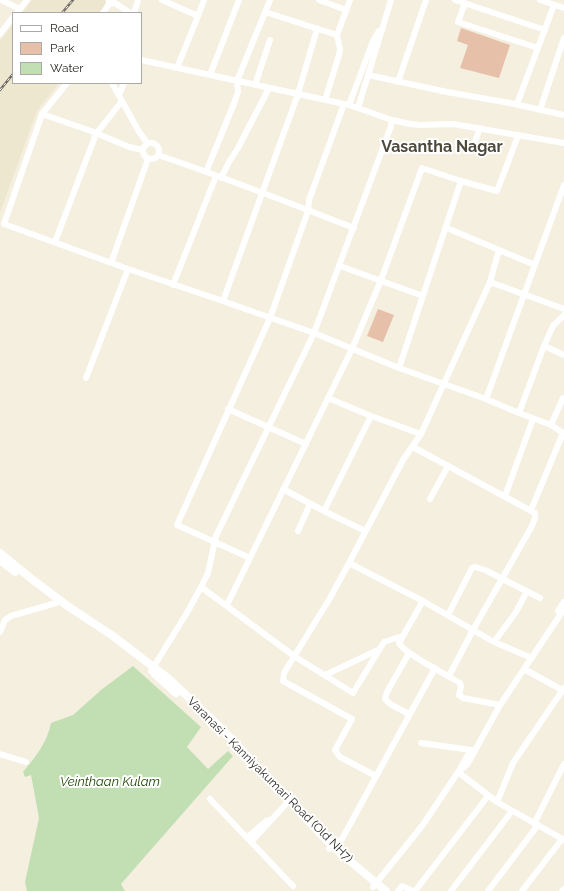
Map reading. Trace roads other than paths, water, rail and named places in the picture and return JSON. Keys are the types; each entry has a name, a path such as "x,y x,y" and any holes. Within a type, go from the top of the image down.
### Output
{"main road":[{"name":"Varanasi - Kanniyakumari Road (Old NH7)","path":"0,553 58,602"},
{"name":"Varanasi - Kanniyakumari Road (Old NH7)","path":"0,560 152,668 220,727 330,848"},
{"name":"Varanasi - Kanniyakumari Road (Old NH7)","path":"152,668 238,751 286,804 330,848 375,887 386,891"}],"street":[{"path":"1,0 18,11 27,0"},
{"path":"134,12 138,0"},
{"path":"162,0 198,16"},
{"path":"177,68 204,0"},
{"path":"210,75 239,0"},
{"path":"206,172 238,92 237,81 270,0"},
{"path":"319,0 346,10"},
{"path":"325,100 339,55 340,49 337,35 350,0"},
{"path":"358,108 391,0"},
{"path":"398,82 426,0"},
{"path":"455,0 545,30"},
{"path":"540,0 564,8"},
{"path":"104,12 109,2 115,3 128,12"},
{"path":"465,3 458,22 538,48"},
{"path":"517,104 554,5"},
{"path":"265,12 337,35"},
{"path":"0,34 12,19"},
{"path":"250,558 177,525 270,318 308,211 309,200 373,41 385,21"},
{"path":"223,301 298,94 317,29"},
{"path":"540,110 564,38"},
{"path":"255,85 270,40"},
{"path":"142,60 325,100 358,108 392,120 415,125 448,124 480,128 564,144"},
{"path":"368,75 447,92 517,104 564,115"},
{"path":"66,84 42,114 4,224 173,285 313,333 399,368 486,399 551,425 563,433 531,510"},
{"path":"113,84 147,144"},
{"path":"55,242 96,134 121,98 124,84"},
{"path":"173,285 219,177 238,148 269,88"},
{"path":"42,114 92,131 129,147 143,150"},
{"path":"313,333 392,120"},
{"path":"474,144 480,128"},
{"path":"227,605 352,349 380,280 422,168 462,181 497,190 518,136"},
{"path":"152,142 158,146 158,155 155,158 148,159 144,156 143,150 147,144 152,142"},
{"path":"158,155 263,193 352,228"},
{"path":"111,263 148,159"},
{"path":"399,368 462,181"},
{"path":"486,399 564,185"},
{"path":"152,668 201,579 212,542 313,333 340,266 352,228"},
{"path":"447,228 535,264"},
{"path":"376,776 340,757 335,750 352,719 283,681 284,673 350,563 365,531 403,460 421,434 442,383 490,282 499,250"},
{"path":"340,266 423,296"},
{"path":"86,378 128,269"},
{"path":"490,282 564,309"},
{"path":"520,413 544,346 553,326 564,315"},
{"path":"544,346 564,355"},
{"path":"328,398 371,416 421,434"},
{"path":"551,425 564,398"},
{"path":"228,409 306,444"},
{"path":"324,511 371,416"},
{"path":"505,496 533,419"},
{"path":"413,447 531,510 534,513 535,518 449,676"},
{"path":"430,499 448,466"},
{"path":"284,490 365,531"},
{"path":"298,531 310,504"},
{"path":"152,668 201,587 210,566 212,542"},
{"path":"350,563 423,601 494,642 530,657"},
{"path":"448,615 472,568 479,567 540,598"},
{"path":"201,587 294,656 354,693 384,642 402,636"},
{"path":"494,642 516,612 527,592"},
{"path":"423,601 402,636 399,644 409,653 460,683 461,687 459,695 462,698 499,705"},
{"path":"0,632 5,620 11,616 58,602"},
{"path":"375,887 422,826 458,772 564,602"},
{"path":"458,772 467,764 499,705 524,669 530,657 564,609"},
{"path":"325,675 379,650"},
{"path":"409,653 387,692 385,699 390,704 409,714"},
{"path":"330,848 342,839 435,668"},
{"path":"497,802 513,763 563,690 524,669"},
{"path":"421,743 471,750"},
{"path":"0,754 26,762"},
{"path":"488,891 536,824 564,764"},
{"path":"458,772 497,802 563,840 522,891"},
{"path":"398,891 402,886 414,891 488,796"},
{"path":"210,800 293,886"},
{"path":"249,840 269,824 270,820 286,804"},
{"path":"452,891 512,811"}],"water":[{"name":"Veinthaan Kulam","path":"133,666 201,727 187,747 208,769 228,751 233,756 121,884 125,891 27,891 25,882 39,818 31,775 25,777 23,772 37,755 44,743 51,723 73,715 101,690"}],"railway":[{"path":"63,12 73,0"},
{"path":"0,90 12,75"}],"district":[{"name":"Vasantha Nagar","path":"442,147"}]}
